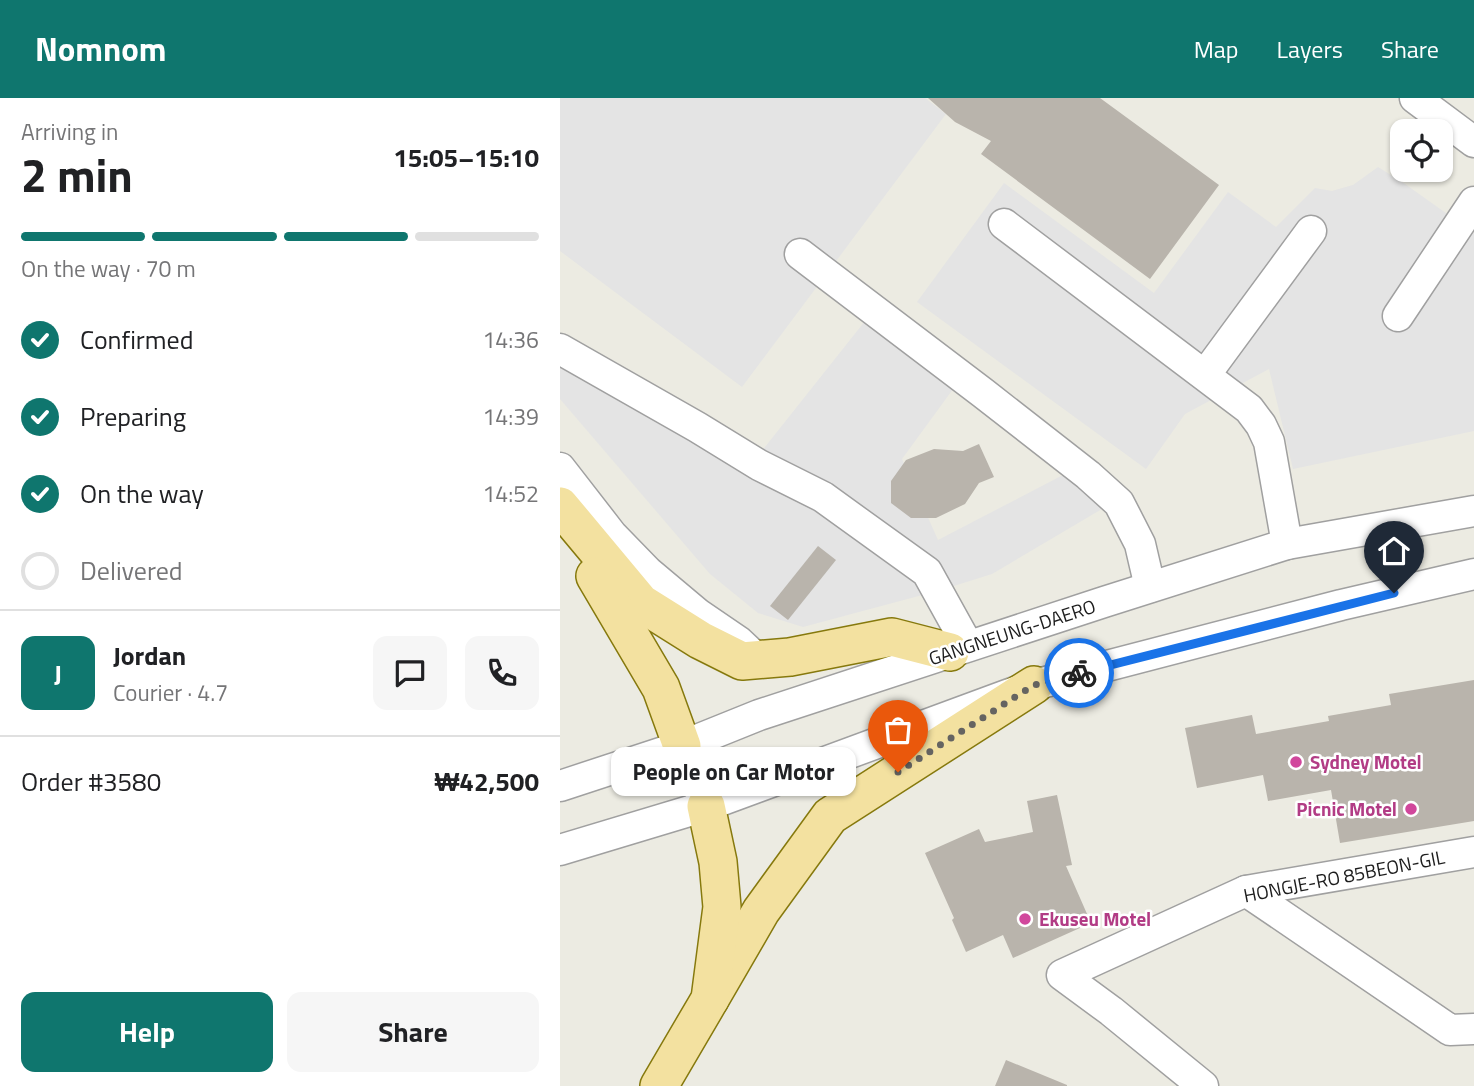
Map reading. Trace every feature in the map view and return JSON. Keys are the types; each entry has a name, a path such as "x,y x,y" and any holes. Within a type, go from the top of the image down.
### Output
{"main road":[{"path":"560,506 641,603 700,640 742,661 790,657 892,637 959,649"},
{"path":"560,517 661,688 682,746"},
{"path":"659,1086 761,911 830,816 1034,685"},
{"path":"706,806 718,862 722,907 710,999"}],"street":[{"path":"1415,98 1474,142"},
{"path":"1398,316 1474,202"},
{"path":"1004,224 1250,409 1269,442 1287,544"},
{"path":"1205,375 1311,231"},
{"path":"800,254 984,393 1088,475 1119,503 1140,544 1150,587"},
{"path":"560,349 759,465 823,497 927,572 959,649"},
{"path":"560,468 612,535 648,572 698,614 739,642 758,660"},
{"name":"GANGNEUNG-DAERO","path":"560,786 682,746 759,715 1287,544 1474,511"},
{"path":"560,850 706,806 1034,685 1341,605 1474,574"},
{"path":"682,746 706,806"},
{"path":"675,1086 783,906 812,841"},
{"name":"HONGJE-RO 85BEON-GIL","path":"1201,1085 1111,1011 1062,975 1246,891 1474,852"},
{"path":"1246,891 1450,1030 1474,1029"}],"shaded area":[{"path":"560,98 925,98 946,114 742,387 560,251"},
{"path":"1378,167 1390,175 1390,182 1402,182 1474,233 1474,431 1293,469 1269,369 1185,414 1146,469 917,302 1004,183 1154,293 1228,192 1276,227 1315,188 1332,191 1353,185"},
{"path":"869,316 956,385 902,459 938,540 1063,475 1107,506 992,574 803,627 758,613 710,574 560,399 560,341 761,452"}],"building":[{"path":"928,98 1100,98 1219,185 1150,279 981,154 991,141 955,122"},
{"path":"979,444 994,477 979,483 965,504 936,518 911,518 891,503 891,481 906,460 934,449 963,451"},
{"path":"818,546 836,560 788,620 770,606"},
{"path":"1474,680 1474,821 1340,843 1331,790 1268,801 1263,775 1197,788 1185,728 1252,715 1256,734 1329,721 1328,716 1391,705 1389,694"},
{"path":"1057,795 1072,865 1066,866 1091,923 1013,958 1003,935 966,952 925,853 979,829 985,842 1033,832 1027,801"},
{"path":"1006,1060 1067,1085 1067,1086 995,1086"}],"way so far":[{"path":"898,772 1034,685 1079,673"}],"place":[{"name":"Sydney Motel","path":"1296,762"},
{"name":"People on Car Motor","path":"898,772"},
{"name":"Picnic Motel","path":"1411,809"},
{"name":"Ekuseu Motel","path":"1025,919"}],"route":[{"path":"1079,673 1394,593"}]}
